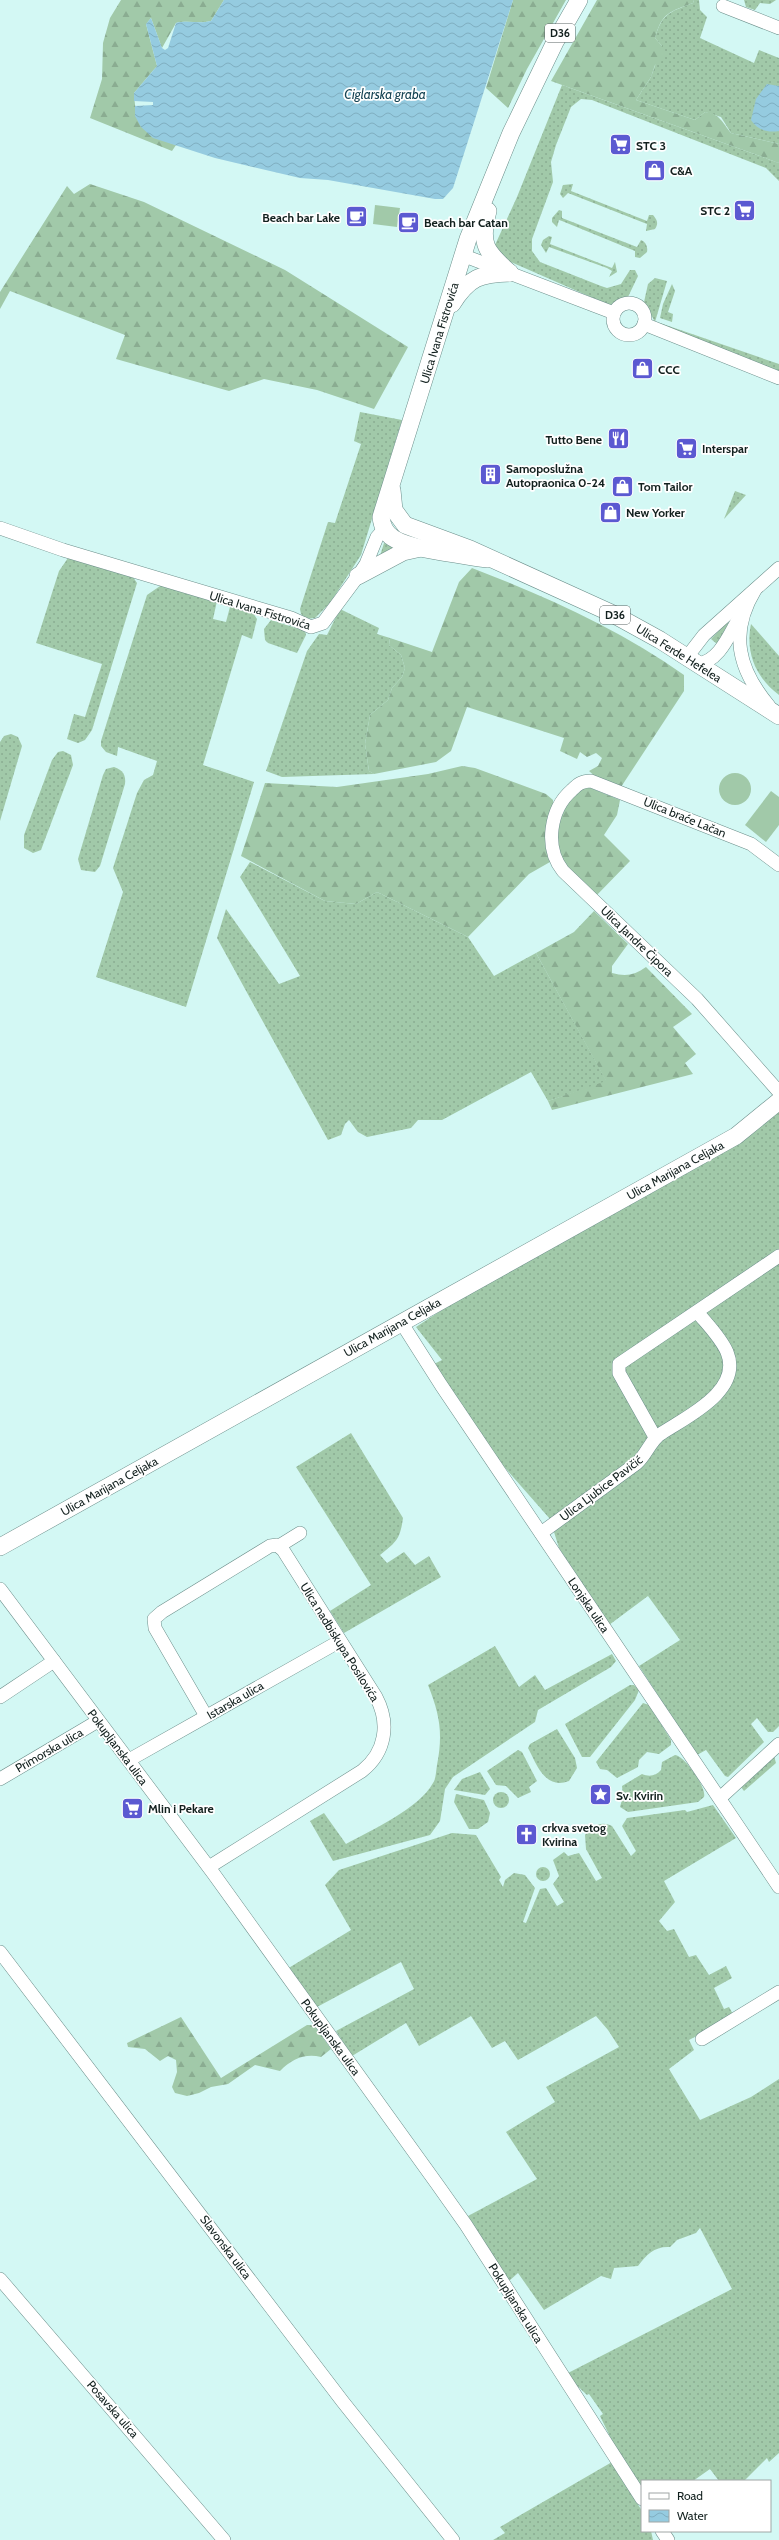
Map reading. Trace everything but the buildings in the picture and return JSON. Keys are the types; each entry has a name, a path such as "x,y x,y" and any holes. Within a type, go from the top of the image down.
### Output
{"main road":[{"name":"Ulica Ivana Fistrovića","path":"384,529 382,511 392,486 462,255 491,181 555,42 579,0"},
{"path":"491,181 490,203 483,233 484,242 493,258 510,273"},
{"path":"442,321 458,294 470,281 488,274 510,273"},
{"name":"D36","path":"392,486 394,510 405,525"},
{"path":"384,529 405,525"},
{"name":"Ulica Ferde Hefelea","path":"405,525 470,550 487,559 611,613 692,660 778,715"},
{"name":"Ulica Ferde Hefelea","path":"384,529 393,538 424,548 487,559"},
{"path":"358,576 403,552 424,548"},
{"name":"Ulica Marijana Celjaka","path":"0,1547 736,1136 779,1101"}],"street":[{"path":"724,6 779,28"},
{"path":"462,255 614,313"},
{"path":"625,304 635,304 644,312 644,324 638,333 623,333 614,322 614,313 625,304"},
{"path":"644,324 779,378"},
{"name":"Ulica Ivana Fistrovića","path":"0,528 63,550 291,618 311,627 323,623 366,564 377,537 384,529"},
{"path":"755,590 716,654 707,662 692,660 704,635 779,568"},
{"path":"743,610 739,635 745,670 756,691 778,715"},
{"name":"Ulica braće Lačan","path":"585,781 630,795 751,844 779,865"},
{"name":"Ulica Jandre Čipora","path":"585,781 564,797 555,814 552,843 558,864 697,999 779,1092"},
{"path":"656,1437 618,1367 622,1362 698,1313 779,1256"},
{"name":"Ulica Ljubice Pavičić","path":"541,1533 644,1457 656,1437 705,1404 720,1390 728,1374 729,1358 726,1350 698,1313"},
{"name":"Lonjska ulica","path":"401,1322 779,1887"},
{"path":"206,1716 155,1628 154,1619 162,1612 270,1546 275,1544 279,1546 300,1532"},
{"name":"Ulica nadbiskupa Posilovića","path":"208,1867 362,1771 378,1752 385,1728 380,1704 279,1546"},
{"name":"Pokupljanska ulica","path":"0,1589 208,1867 466,2225 641,2497"},
{"name":"Istarska ulica","path":"129,1760 340,1640"},
{"path":"0,1697 54,1661"},
{"name":"Primorska ulica","path":"0,1779 98,1721"},
{"path":"720,1798 779,1744"},
{"name":"Slavonska ulica","path":"0,1952 343,2402 453,2540"},
{"path":"702,2039 779,1992"},
{"name":"Posavska ulica","path":"0,2279 224,2540"}],"green space":[{"path":"121,0 224,0 211,21 176,23 162,48 151,18 146,24 157,66 134,93 135,105 140,122 144,128 156,137 176,145 172,151 90,118 102,79 103,43 110,18"},
{"path":"513,0 566,0 527,69 508,108 486,88"},
{"path":"597,0 694,0 693,3 668,14 661,23 655,38 662,46 664,54 661,62 655,65 651,77 636,100 695,120 705,112 710,113 720,119 731,133 779,144 779,163 551,81"},
{"path":"694,0 699,0 700,10 707,17 700,38 754,63 759,50 779,58 779,144 731,133 721,117 705,112 695,120 636,100 651,77 662,46 655,38 661,23 668,14 693,3"},
{"path":"744,0 776,0 770,4 760,3 755,10 746,7"},
{"path":"562,85 779,163 779,181 766,168 592,100 581,99 571,107 556,145 551,162 553,182 532,239 532,251 540,262 607,288 621,284 630,270 635,270 638,276 628,297 618,303 609,305 504,259 495,245 517,197"},
{"path":"90,184 144,202 285,270 408,347 374,409 317,390 264,379 229,391 116,359 125,335 10,291 0,309 0,292 67,186 74,194"},
{"path":"573,184 571,191 647,221 649,215 653,215 657,222 655,229 646,231 647,224 568,193 563,198 560,194 563,185"},
{"path":"375,205 400,208 397,227 373,224"},
{"path":"559,210 562,211 562,218 637,247 641,240 646,245 647,252 640,258 635,257 635,251 562,221 559,220 557,227 552,222 552,218"},
{"path":"549,236 552,237 550,244 612,268 615,262 617,272 609,277 612,271 607,268 549,247 546,253 541,245 543,240"},
{"path":"655,278 667,281 655,322 644,302 648,284"},
{"path":"672,284 675,291 668,312 673,314 672,322 660,318 663,304"},
{"path":"660,323 779,364 779,374 660,326"},
{"path":"360,412 402,420 361,555 330,603 315,618 306,619 301,614 300,609 328,522 335,523 361,444 354,441"},
{"path":"735,491 746,495 724,519"},
{"path":"384,543 402,548 378,562"},
{"path":"68,558 131,574 137,583 92,730 85,740 78,743 67,739 74,714 85,717 102,664 36,643 59,571"},
{"path":"472,568 527,590 582,615 635,643 684,675 684,691 621,787 598,779 589,771 598,766 602,758 596,753 587,757 580,752 577,759 560,751 564,738 467,707 451,751 436,762 374,774 369,771 365,744 370,715 388,700 392,688 402,677 405,668 401,655 389,645 390,638 432,652 459,582"},
{"path":"163,584 217,601 213,619 226,622 231,603 253,613 257,619 252,639 242,635 203,765 254,782 186,1007 96,977 123,892 113,868 137,793 144,780 153,775 157,761 118,747 117,756 106,752 101,746 101,741 147,595"},
{"path":"340,609 379,628 377,634 390,638 389,645 401,655 405,668 402,677 392,688 388,700 370,715 365,744 369,771 374,774 282,777 266,771 307,651 319,634 327,635"},
{"path":"271,620 305,631 306,635 297,653 268,643 265,640 264,629"},
{"path":"728,621 728,624 717,644 711,639"},
{"path":"751,624 779,656 779,695 764,681 754,664 750,645"},
{"path":"11,734 18,737 22,746 0,821 0,742 4,736"},
{"path":"63,751 71,755 73,765 41,850 33,853 24,848 24,835 52,760 58,752"},
{"path":"462,766 475,768 546,794 553,800 550,862 529,874 468,937 377,892 356,904 325,901 241,856 265,783 337,787 428,774"},
{"path":"114,767 123,773 125,784 100,866 95,872 81,870 78,859 103,775 106,769"},
{"path":"735,773 744,776 748,780 751,789 748,798 744,802 735,805 726,802 722,798 719,789 722,780 726,776"},
{"path":"588,787 620,800 617,815 604,835 630,861 595,897 559,858 556,831 565,801 578,789"},
{"path":"771,791 779,797 779,825 766,842 745,825"},
{"path":"250,862 325,901 356,904 377,892 468,937 494,976 536,953 607,1082 548,1101 531,1072 442,1120 418,1120 411,1128 367,1137 358,1132 349,1120 345,1124 341,1135 328,1140 217,938 226,909 279,984 300,976 240,877"},
{"path":"594,911 628,944 612,966 612,973 622,975 630,974 638,972 646,967 692,1014 673,1027 696,1054 685,1063 693,1074 552,1110 548,1101 606,1081 536,953 574,932"},
{"path":"779,1111 779,1726 773,1732 768,1732 757,1718 751,1724 764,1742 728,1777 725,1776 706,1750 697,1755 639,1666 680,1640 648,1596 609,1625 559,1548 550,1519 499,1461 434,1364 442,1360 416,1327 477,1287"},
{"path":"351,1433 403,1518 399,1536 390,1547 380,1555 387,1563 404,1552 415,1565 429,1556 441,1577 344,1633 330,1611 371,1585 296,1467"},
{"path":"495,1646 519,1687 535,1675 545,1690 612,1654 616,1661 611,1667 538,1710 535,1722 453,1777 445,1789 440,1821 430,1835 333,1861 310,1821 324,1813 346,1844 394,1818 417,1802 426,1793 434,1781 440,1744 438,1715 428,1685"},
{"path":"630,1685 634,1685 639,1690 635,1700 590,1757 582,1757 565,1724"},
{"path":"643,1703 649,1705 671,1740 671,1745 659,1754 647,1752 639,1760 638,1767 617,1778 607,1770 600,1769 596,1762"},
{"path":"557,1729 575,1758 577,1768 569,1781 561,1783 548,1779 543,1774 528,1748 530,1744"},
{"path":"518,1750 522,1752 537,1781 529,1787 531,1792 518,1798 506,1786 496,1785 487,1771"},
{"path":"675,1755 689,1766 699,1780 704,1797 698,1802 628,1812 620,1807 623,1796 622,1786 642,1774 650,1776 657,1774 661,1770 662,1762"},
{"path":"774,1756 776,1763 744,1791 741,1787"},
{"path":"480,1772 490,1789 485,1795 454,1790 462,1779"},
{"path":"501,1792 508,1797 509,1800 504,1807 501,1808 494,1803 493,1800 498,1793"},
{"path":"456,1794 484,1800 490,1813 488,1822 478,1829 469,1829 454,1802"},
{"path":"713,1805 736,1838 664,1881 675,1902 659,1921 667,1931 674,1929 689,1957 696,1955 709,1975 726,1966 732,1978 714,1988 724,2009 729,2007 734,2016 689,2040 694,2050 669,2069 700,2120 751,2097 779,2079 779,2453 769,2462 767,2458 745,2480 718,2480 710,2469 694,2480 641,2480 641,2487 617,2451 600,2416 603,2414 589,2394 587,2395 570,2379 568,2373 732,2289 700,2228 696,2233 677,2240 670,2247 656,2249 638,2266 614,2268 611,2279 601,2276 544,2310 518,2273 509,2281 468,2216 537,2179 506,2132 555,2102 546,2087 619,2047 608,2030 596,2016 518,2060 505,2041 492,2048 471,2016 419,2046 406,2023 352,2056 336,2031 414,1989 401,1962 317,2007 287,1969 351,1930 325,1885 339,1870 452,1833 476,1835 501,1877 499,1880 503,1887 505,1880 514,1873 525,1875 535,1888 523,1922 526,1923 540,1889 546,1888 557,1906 564,1902 553,1884 559,1876 553,1860 564,1852 568,1856 579,1853 596,1881 602,1878 586,1849 585,1835 590,1829 600,1824 608,1824 612,1826 631,1856 636,1851 622,1826 627,1818 685,1810 687,1812"},
{"path":"540,1867 546,1867 550,1871 550,1877 546,1881 540,1881 536,1877 536,1871"},
{"path":"181,2017 221,2078 307,2025 314,2025 331,2049 321,2057 310,2056 294,2060 280,2071 255,2065 228,2084 211,2087 199,2093 187,2096 175,2093 172,2087 177,2072 176,2060 168,2056 160,2061 145,2049 128,2047 127,2043"},
{"path":"612,2462 641,2509 641,2532 651,2532 653,2540 493,2540 505,2533 500,2527"}],"water":[{"name":"Ciglarska graba","path":"224,0 513,0 453,188 443,199 435,199 328,180 300,178 215,158 153,138 141,127 135,116 135,106 153,105 153,102 134,101 134,93 157,66 146,24 151,18 162,48 165,50 168,48 176,23 211,21"},
{"path":"767,84 779,86 779,131 771,132 763,130 756,126 751,120 756,99"}],"place":[{"name":"STC 3","path":"621,145"},
{"name":"C&A","path":"654,170"},
{"name":"STC 2","path":"745,210"},
{"name":"Beach bar Lake","path":"356,217"},
{"name":"Beach bar Catan","path":"409,222"},
{"name":"CCC","path":"643,369"},
{"name":"Tutto Bene","path":"618,439"},
{"name":"Interspar","path":"687,448"},
{"name":"Samoposlužna Autopraonica 0-24","path":"491,475"},
{"name":"Tom Tailor","path":"622,486"},
{"name":"New Yorker","path":"610,512"},
{"name":"Sv. Kvirin","path":"600,1795"},
{"name":"Mlin i Pekare","path":"132,1808"},
{"name":"crkva svetog Kvirina","path":"526,1834"}]}
